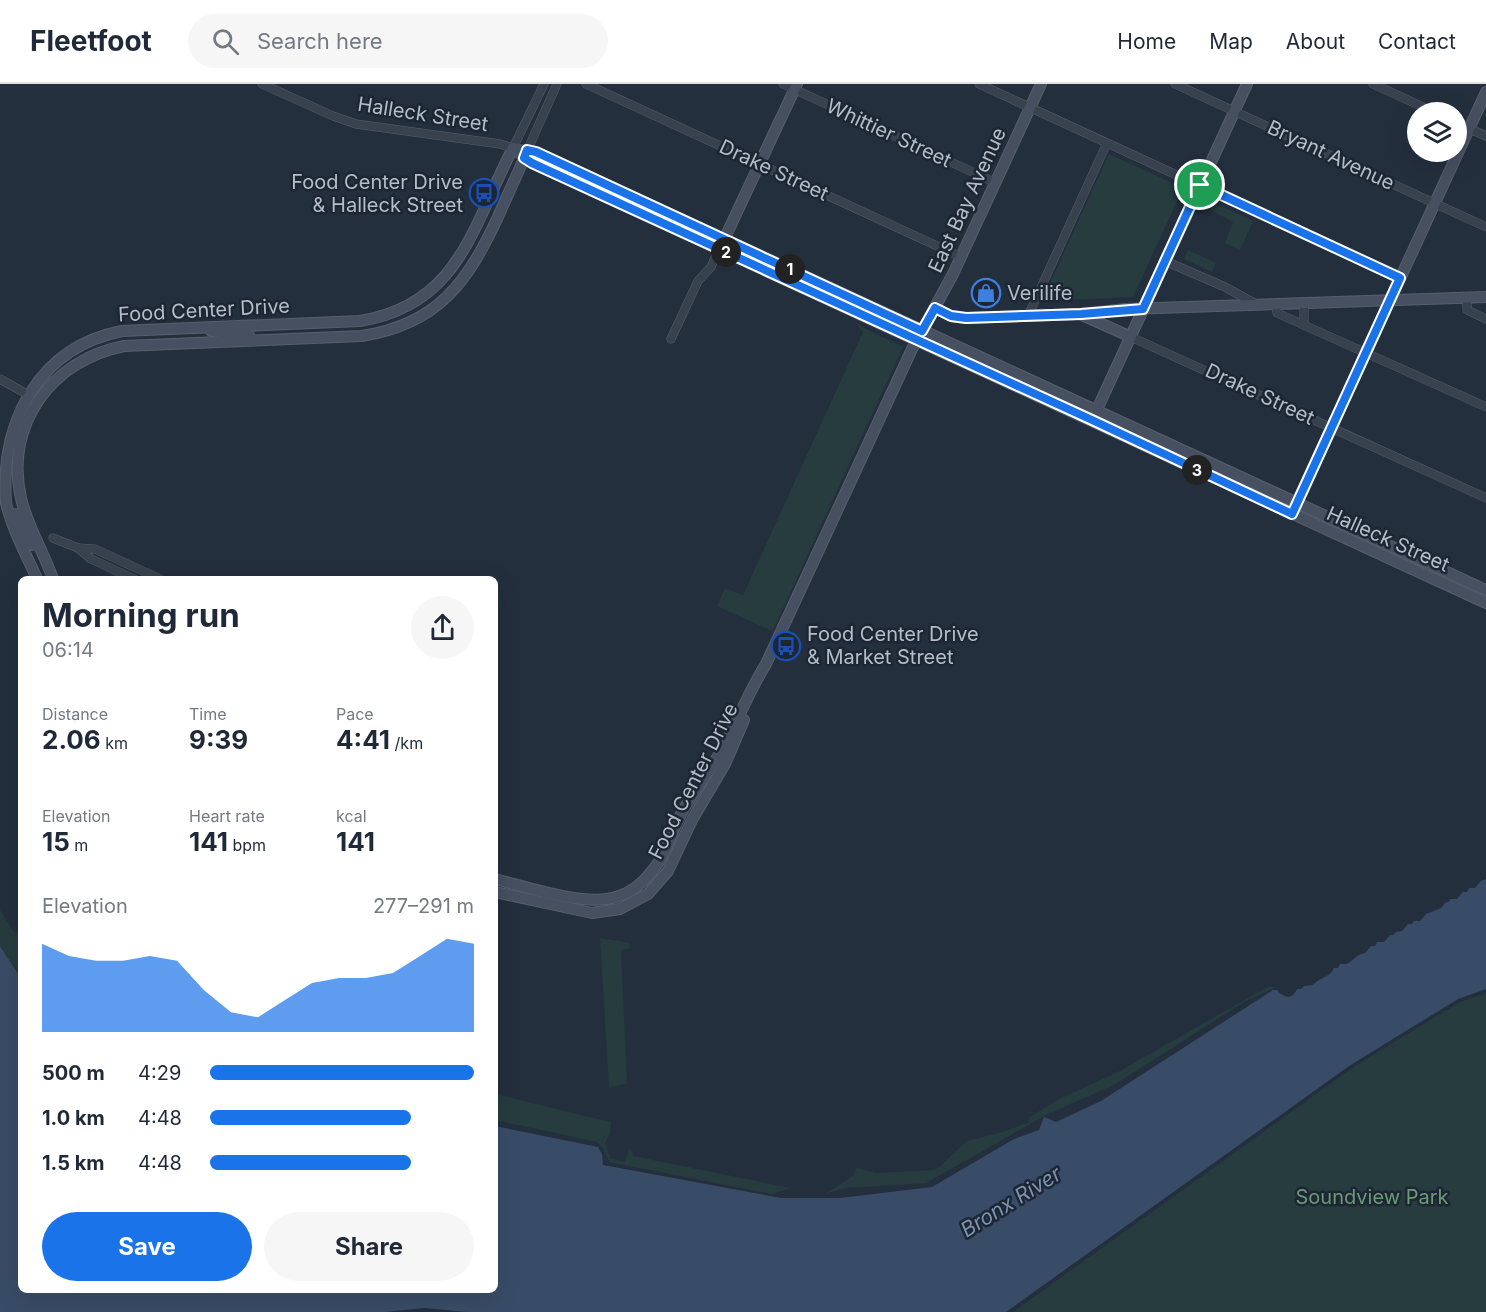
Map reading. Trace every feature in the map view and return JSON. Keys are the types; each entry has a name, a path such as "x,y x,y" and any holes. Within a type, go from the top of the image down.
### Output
{"main road":[{"name":"East Bay Avenue","path":"919,336 962,257 1041,84"},
{"path":"1092,420 1247,84"},
{"path":"719,249 795,87"},
{"path":"1292,514 1486,92"},
{"path":"513,148 526,154"},
{"name":"Food Center Drive","path":"36,576 9,514 4,489 3,464 6,440 16,409 33,381 51,362 84,341 122,331 360,321 407,306 437,285 461,257 513,148"},
{"name":"Halleck Street","path":"1486,590 1097,410 919,336 719,249 532,163 526,154 536,152 725,239 919,336 1092,420 1486,603"},
{"name":"Food Center Drive","path":"51,576 24,509 19,487 18,465 27,420 38,400 53,382 70,367 90,356 124,346 348,337 375,334 414,320 437,305 457,287 474,265 526,154"},
{"path":"935,308 951,316 966,318 1081,314 1143,309 1486,297"},
{"path":"1081,314 1131,337"},
{"path":"185,327 285,339"},
{"name":"Food Center Drive","path":"498,880 579,899 601,900 624,894 646,879 656,867 680,817 728,739 750,691 766,664 919,336"},
{"path":"4,489 50,576"},
{"name":"Food Center Drive","path":"498,893 592,913 620,909 648,894 668,872 692,820 723,770 756,695 766,664"},
{"path":"498,885 542,890"}],"street":[{"name":"Halleck Street","path":"262,84 356,124 500,144 513,148"},
{"path":"513,148 544,84"},
{"path":"526,154 557,84"},
{"name":"Drake Street","path":"586,84 962,257"},
{"name":"Whittier Street","path":"783,84 795,87 996,183"},
{"path":"979,84 1400,278"},
{"name":"Bryant Avenue","path":"1175,84 1486,227"},
{"path":"1372,84 1412,102"},
{"path":"1469,129 1486,136"},
{"path":"1028,315 1107,143"},
{"path":"671,339 698,281 711,267 719,249"},
{"path":"1165,261 1226,287 1259,305"},
{"path":"1226,287 1226,306"},
{"path":"1467,298 1467,310 1486,319"},
{"path":"1304,303 1304,325"},
{"path":"1276,304 1277,313 1486,408"},
{"name":"Drake Street","path":"1131,337 1486,498"},
{"path":"0,378 25,393"},
{"path":"53,538 78,548 91,559 128,576"},
{"path":"78,548 95,549 154,576"}],"green space":[{"path":"1109,154 1183,188 1133,297 1045,301 1043,299"},
{"path":"1210,201 1253,221 1240,250 1225,243 1233,222 1207,208"},
{"path":"1188,250 1216,263 1212,272 1184,259"},
{"path":"856,324 903,347 773,630 770,630 717,606 725,588 743,595 863,332"},
{"path":"0,910 14,932 18,931 18,973 0,945"},
{"path":"600,938 630,943 629,948 621,950 627,1084 609,1087"},
{"path":"1269,986 1274,988 1244,1002 1114,1085 1048,1114 926,1183 845,1188 825,1194 853,1176 857,1168 876,1173 938,1168 967,1141 1006,1131 1029,1122 1028,1118 1059,1099 1116,1073"},
{"name":"Soundview Park","path":"1486,993 1486,1312 1013,1312 1355,1066 1460,1002"},
{"path":"498,1095 611,1122 610,1133 605,1143 610,1158 625,1162 629,1149 632,1150 633,1156 791,1188 772,1194 609,1162 603,1148 597,1142 498,1121"}],"water":[{"name":"Bronx River","path":"1486,879 1486,989 1458,999 1349,1066 1006,1312 467,1312 424,1308 385,1312 0,1312 0,946 18,973 18,1293 498,1293 498,1127 598,1147 602,1154 603,1165 781,1198 840,1198 932,1187 1014,1139 1039,1130 1044,1117 1056,1122 1101,1101 1273,990 1288,997 1293,995 1297,989 1313,985 1330,974 1334,968 1338,968 1340,964 1347,964 1365,953 1371,946 1375,946 1377,942 1384,942 1390,935 1402,931 1408,924 1420,921 1426,914 1441,908 1451,899 1457,899 1469,888 1475,888"}],"place":[{"name":"Food Center Drive & Halleck Street","path":"484,193"},
{"name":"Verilife","path":"986,293"},
{"name":"Food Center Drive & Market Street","path":"786,646"}],"route":[{"path":"527,150 536,152 922,331 935,308 951,316 966,318 1081,314 1143,309 1200,185 1400,278 1292,514 524,158 527,150"}]}
